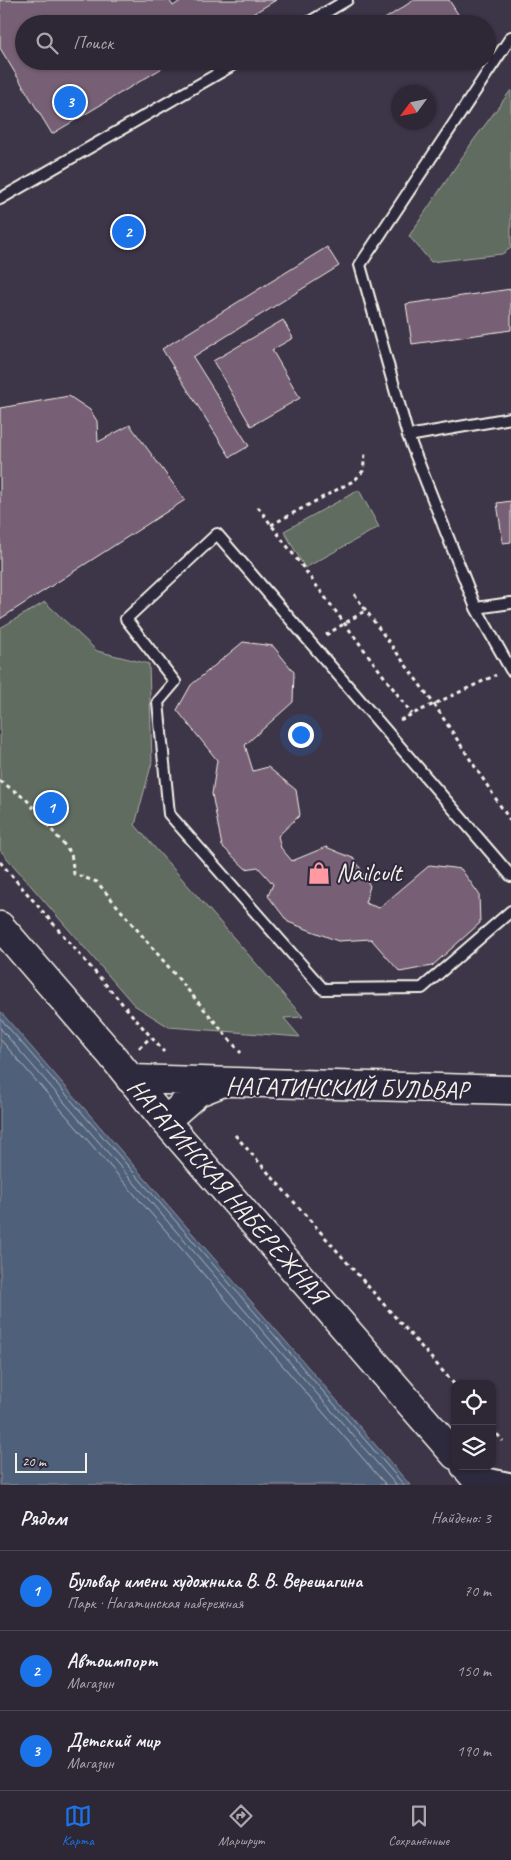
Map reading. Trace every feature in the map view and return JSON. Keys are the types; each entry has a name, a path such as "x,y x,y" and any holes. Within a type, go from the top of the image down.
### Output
{"main road":[{"name":"НАГАТИНСКАЯ НАБЕРЕЖНАЯ","path":"0,926 165,1121 451,1450"},
{"path":"130,1079 224,1082"},
{"name":"НАГАТИНСКИЙ БУЛЬВАР","path":"165,1121 198,1092 224,1082 511,1090"}],"street":[{"path":"473,1476 511,1484"}],"lane":[{"path":"321,15 347,0"},
{"path":"496,65 508,47 511,37"},
{"path":"0,199 224,70"},
{"path":"492,70 360,266 408,436 476,608 511,669"},
{"path":"408,436 511,418"},
{"path":"511,876 217,534 126,619 175,682 158,702 169,814 323,989 422,988 511,911"},
{"path":"476,608 511,603"}],"path":[{"path":"271,525 354,480 363,471 365,454"},
{"path":"258,507 412,714"},
{"path":"354,594 434,704 511,822"},
{"path":"311,644 366,610"},
{"path":"383,728 511,669"},
{"path":"0,781 26,799 71,853 74,874 97,882 241,1053"},
{"path":"0,862 164,1052"},
{"path":"235,1135 451,1380"},
{"path":"496,1433 503,1441"}],"green space":[{"path":"511,90 511,248 502,254 431,262 409,236 473,141"},
{"path":"359,490 379,527 305,568 284,531"},
{"path":"45,602 97,651 149,664 152,762 135,825 303,1017 284,1018 300,1037 169,1027 134,1005 0,850 0,628"}],"water":[{"path":"0,1011 410,1485 0,1485"}],"building":[{"path":"0,0 169,0 173,6 182,0 276,0 251,15 15,15 15,70 159,70 52,134 0,48"},
{"path":"414,0 449,0 459,15 391,15"},
{"path":"327,247 339,266 193,357 249,446 230,457 162,349"},
{"path":"511,289 511,330 412,344 406,304"},
{"path":"283,320 293,338 272,350 300,398 251,426 213,361"},
{"path":"69,396 90,410 97,421 98,442 130,425 185,500 0,619 0,408"},
{"path":"511,501 511,542 503,543 497,503"},
{"path":"243,642 273,646 294,672 293,702 245,745 253,771 268,767 296,790 300,815 278,836 281,848 292,861 326,847 355,859 370,886 365,903 379,908 430,865 461,869 479,894 480,923 432,966 400,972 371,939 338,941 288,922 268,896 273,884 258,867 246,869 222,846 212,794 217,760 177,710 191,685"}],"place":[{"name":"Детский мир","path":"70,102"},
{"name":"Автоимпорт","path":"128,232"},
{"name":"Бульвар имени художника В. В. Верещагина","path":"51,808"},
{"name":"Nailcult","path":"319,873"}]}
